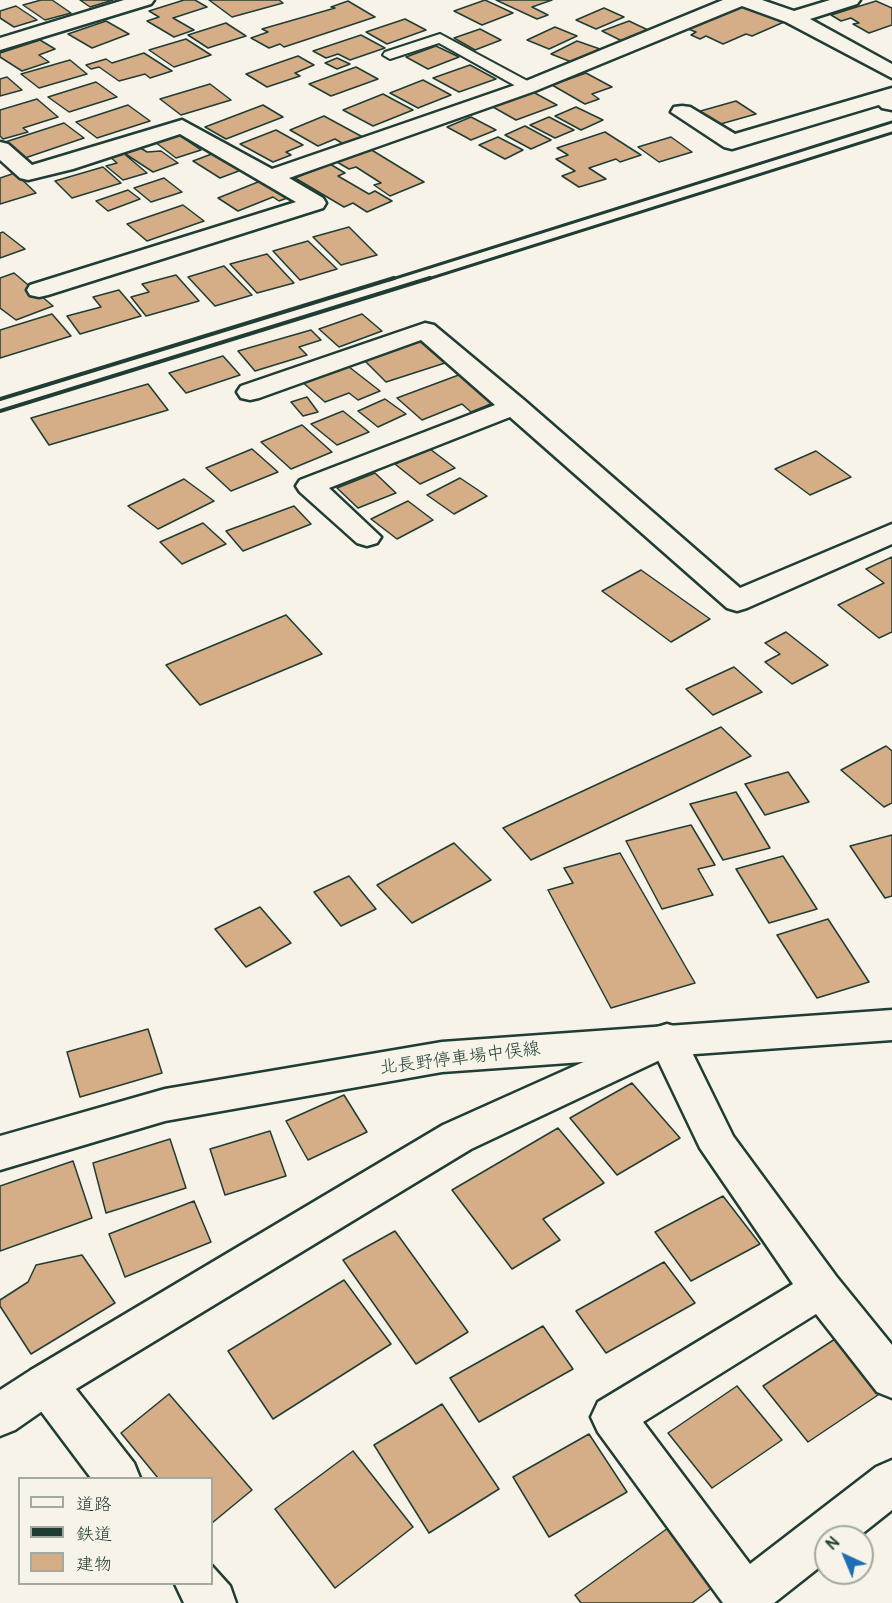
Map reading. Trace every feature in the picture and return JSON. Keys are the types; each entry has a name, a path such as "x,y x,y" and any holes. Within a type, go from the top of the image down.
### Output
{"street":[{"path":"0,44 144,0"},
{"path":"271,177 528,87 742,0 793,18 892,72"},
{"path":"793,18 850,0"},
{"path":"66,6 83,18"},
{"path":"682,112 732,142 891,100"},
{"path":"0,149 28,173 65,164 182,126 315,203 39,290"},
{"path":"250,392 425,330 737,601 892,534"},
{"path":"367,537 310,486 515,406"},
{"name":"北長野停車場中俣線","path":"0,1152 165,1105 442,1058 667,1039 892,1025"},
{"path":"0,1415 46,1384 457,1137 667,1039 719,1148 821,1289 892,1378"},
{"path":"821,1289 613,1417 746,1596 892,1482"},
{"path":"46,1384 116,1477"},
{"path":"199,1585 213,1603"}],"lane":[{"path":"390,55 440,38 528,87"}],"building":[{"path":"41,0 52,0 71,13 45,20 23,5"},
{"path":"80,0 113,0 90,7"},
{"path":"184,0 195,0 207,7 173,18 194,30 174,37 147,21 159,17 149,11"},
{"path":"209,0 279,0 283,3 232,17"},
{"path":"485,0 513,13 482,25 454,11"},
{"path":"496,0 552,0 532,7 548,15 537,19"},
{"path":"348,1 375,17 284,47 280,44 269,48 251,38 268,32 262,29 335,8 331,7"},
{"path":"876,1 892,8 892,25 869,33 853,24 859,23 851,18 841,21 831,15"},
{"path":"743,5 784,22 752,36 746,34 723,44 706,36 700,39 691,35 696,32 688,29"},
{"path":"16,6 37,20 14,27 0,18 0,11"},
{"path":"604,8 624,17 596,29 576,20"},
{"path":"405,19 426,30 387,44 366,32"},
{"path":"106,21 129,34 92,48 68,34"},
{"path":"629,21 648,30 622,41 602,31"},
{"path":"226,23 246,36 208,48 188,35"},
{"path":"555,27 577,36 549,49 527,40"},
{"path":"480,29 501,40 475,50 454,38"},
{"path":"361,35 385,48 350,60 338,54 326,58 313,51"},
{"path":"186,39 211,55 174,67 149,50"},
{"path":"40,40 55,49 39,55 49,62 22,71 0,57 0,53"},
{"path":"577,41 600,49 574,63 551,54"},
{"path":"436,46 459,57 428,69 406,57"},
{"path":"144,53 172,71 150,78 145,74 119,81 99,67 91,69 86,65 106,59 112,63"},
{"path":"298,56 314,65 295,73 300,76 267,87 246,74"},
{"path":"337,58 350,64 337,69 325,63"},
{"path":"70,60 87,74 39,88 21,74"},
{"path":"470,65 496,79 459,92 433,78"},
{"path":"356,67 378,79 331,96 309,84"},
{"path":"586,73 612,87 592,94 599,99 585,104 552,85"},
{"path":"7,77 22,90 0,96 0,79"},
{"path":"423,80 451,95 418,108 390,93"},
{"path":"96,82 117,97 69,112 48,97"},
{"path":"210,84 231,100 181,115 160,99"},
{"path":"533,92 557,105 516,120 493,107"},
{"path":"383,94 413,110 373,126 343,110"},
{"path":"37,99 58,117 23,128 28,132 3,139 0,136 0,110"},
{"path":"736,101 756,114 717,125 697,112"},
{"path":"128,105 150,121 97,138 76,122"},
{"path":"263,105 283,117 226,139 205,127"},
{"path":"576,107 603,120 581,130 555,116"},
{"path":"324,116 370,141 352,149 335,139 318,146 290,130"},
{"path":"471,117 496,130 471,140 447,127"},
{"path":"549,117 574,130 555,138 530,125"},
{"path":"64,123 84,138 22,159 2,143"},
{"path":"525,126 551,140 531,149 505,135"},
{"path":"276,130 303,145 286,152 291,155 273,162 240,144"},
{"path":"605,132 641,155 620,162 616,159 589,168 606,179 579,187 562,176 575,171 556,159 568,155 557,148"},
{"path":"179,135 201,150 176,158 155,142"},
{"path":"498,137 523,150 505,159 479,145"},
{"path":"671,137 692,152 659,162 638,147"},
{"path":"136,145 147,152 161,151 178,163 153,172 121,151"},
{"path":"370,149 424,182 390,196 374,185 381,183 356,167 349,169 337,162"},
{"path":"122,152 147,173 123,180 106,166 117,163 109,156"},
{"path":"217,152 244,169 220,178 193,161"},
{"path":"330,164 345,173 338,176 369,194 375,191 392,201 367,212 353,203 344,207 295,178"},
{"path":"103,167 121,183 72,198 55,181"},
{"path":"15,173 36,193 0,204 0,178"},
{"path":"164,178 182,192 151,202 134,188"},
{"path":"263,180 290,197 279,201 273,197 238,211 218,198"},
{"path":"128,190 140,199 108,211 96,201"},
{"path":"183,205 204,221 147,241 127,224"},
{"path":"349,227 377,255 341,265 313,237"},
{"path":"3,232 25,249 0,258 0,233"},
{"path":"308,241 337,269 300,280 273,251"},
{"path":"267,254 294,283 257,293 230,264"},
{"path":"224,266 252,295 215,306 188,277"},
{"path":"14,273 53,306 16,320 0,308 0,278"},
{"path":"176,275 199,301 146,316 131,297 149,292 142,284"},
{"path":"119,290 141,316 80,334 67,316 101,307 93,297"},
{"path":"52,314 71,336 0,358 0,330"},
{"path":"362,314 382,331 339,347 319,329"},
{"path":"311,330 321,340 299,347 307,355 255,371 238,351"},
{"path":"425,340 448,362 386,382 364,360"},
{"path":"223,356 240,375 186,393 169,373"},
{"path":"344,363 380,391 358,400 349,393 325,402 300,380"},
{"path":"464,373 498,401 471,412 462,404 422,420 397,398"},
{"path":"148,384 168,410 49,445 31,418"},
{"path":"307,397 318,412 303,416 291,402"},
{"path":"385,399 406,414 378,427 358,411"},
{"path":"343,411 369,432 337,445 311,424"},
{"path":"302,425 332,452 291,469 261,442"},
{"path":"252,449 278,472 231,491 206,468"},
{"path":"430,449 455,468 420,484 395,464"},
{"path":"816,451 851,477 810,495 775,469"},
{"path":"375,473 396,493 358,508 337,488"},
{"path":"460,478 487,496 454,514 427,495"},
{"path":"184,479 214,501 158,529 128,506"},
{"path":"408,501 433,520 397,539 371,519"},
{"path":"294,506 311,524 243,551 226,531"},
{"path":"203,523 226,544 182,564 160,542"},
{"path":"892,557 892,632 879,638 838,605 884,583 866,569"},
{"path":"641,570 710,619 671,642 602,591"},
{"path":"286,615 322,654 200,705 166,665"},
{"path":"786,632 828,665 792,684 765,662 780,654 765,643"},
{"path":"734,667 762,692 713,715 686,689"},
{"path":"721,727 751,756 531,860 503,828"},
{"path":"886,746 892,751 892,803 884,807 841,770"},
{"path":"788,772 809,802 765,815 745,784"},
{"path":"736,792 770,848 723,860 690,804"},
{"path":"691,825 715,865 698,869 713,895 662,909 626,841"},
{"path":"892,835 892,896 885,898 850,846"},
{"path":"454,843 491,880 412,923 377,885"},
{"path":"620,853 695,983 611,1008 548,890 573,883 564,868"},
{"path":"783,856 817,909 769,923 736,869"},
{"path":"349,876 376,909 341,926 314,892"},
{"path":"260,907 291,943 246,967 215,929"},
{"path":"828,919 869,982 817,998 777,935"},
{"path":"148,1029 162,1073 80,1097 67,1052"},
{"path":"632,1083 680,1138 617,1175 570,1118"},
{"path":"344,1095 367,1132 308,1160 286,1121"},
{"path":"558,1128 604,1183 543,1219 560,1240 512,1269 452,1190"},
{"path":"270,1131 286,1176 225,1195 210,1149"},
{"path":"170,1139 186,1188 106,1213 93,1163"},
{"path":"73,1161 92,1218 0,1251 0,1186"},
{"path":"723,1196 760,1244 691,1281 655,1232"},
{"path":"194,1201 211,1242 125,1277 109,1234"},
{"path":"395,1231 468,1332 416,1364 343,1260"},
{"path":"82,1255 115,1303 31,1354 0,1306 0,1300 28,1282 36,1265"},
{"path":"664,1262 695,1303 606,1353 576,1311"},
{"path":"344,1280 391,1344 273,1419 228,1351"},
{"path":"543,1326 573,1369 479,1422 450,1378"},
{"path":"835,1339 881,1393 808,1442 763,1386"},
{"path":"737,1386 782,1440 712,1488 668,1433"},
{"path":"169,1394 252,1490 213,1522 213,1477 157,1477 121,1433"},
{"path":"442,1404 499,1489 429,1533 374,1445"},
{"path":"589,1434 627,1492 549,1537 513,1477"},
{"path":"353,1451 413,1527 335,1588 275,1509"},
{"path":"668,1528 713,1587 692,1603 581,1603 575,1595"}],"railway":[{"path":"389,280 892,122"},
{"path":"425,280 892,133"},
{"path":"0,399 394,278"},
{"path":"0,411 430,278"}]}
